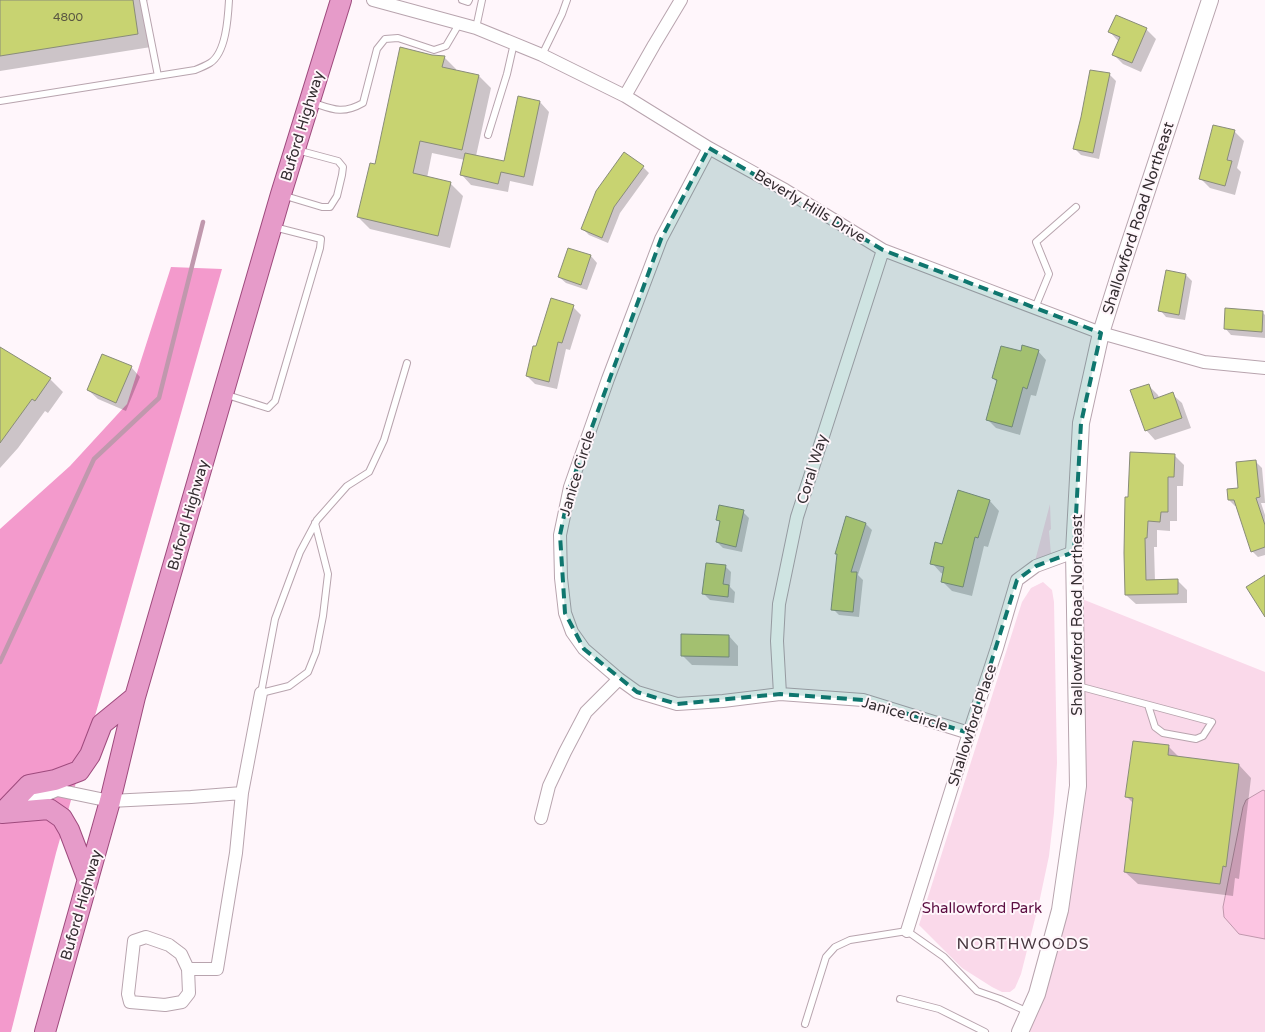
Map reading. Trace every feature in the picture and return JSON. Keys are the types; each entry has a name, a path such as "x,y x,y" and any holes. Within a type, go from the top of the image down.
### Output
{"main road":[{"name":"Buford Highway","path":"45,1032 110,801 135,697 281,194 341,0"},
{"path":"1,815 29,785 55,780 79,771 90,754 102,724 135,697"},
{"path":"1,815 49,809 62,818 69,830 88,880"}],"street":[{"name":"Beverly Hills Drive","path":"373,0 393,3 476,28 542,55 625,96 709,148 785,190 883,250 1101,334 1204,362 1265,368"},
{"path":"625,96 681,0"},
{"name":"Shallowford Road Northeast","path":"1020,1032 1037,994 1060,910 1077,796 1074,552 1081,423 1101,334 1210,0"},
{"name":"Janice Circle","path":"709,148 658,248 570,486 560,535 561,578 565,613 572,632 584,649 637,692 677,704 780,694 863,700 969,733"},
{"name":"Coral Way","path":"780,694 776,641 779,604 797,518 883,250"},
{"name":"Shallowford Place","path":"907,932 1017,580 1036,566 1074,552"},
{"path":"541,818 548,786 586,712 619,679"},
{"path":"188,969 216,969 236,853 242,793 261,693"},
{"path":"1,815 57,790 110,801 242,793"},
{"path":"146,937 169,945 181,954 188,969 189,993 182,1002 165,1005 130,1002 128,994 134,941 146,937"}],"lane":[{"path":"144,0 158,76"},
{"path":"0,101 195,70 211,63 222,47 229,0"},
{"path":"462,0 468,2 469,0"},
{"path":"476,28 482,0"},
{"path":"542,55 567,0"},
{"path":"310,102 338,111 353,109 363,103 377,49 386,39 398,38 434,50 446,46 460,24"},
{"path":"488,135 507,74 514,43"},
{"path":"281,194 322,207 330,207 337,196 343,167 338,161 295,149"},
{"path":"1035,308 1050,274 1036,242 1076,207"},
{"path":"223,394 268,408 276,400 321,239 272,227"},
{"path":"315,524 328,574 316,652 308,672 289,686 261,693 276,619 300,552 315,524 347,486 369,472 384,440 407,363"},
{"path":"1076,685 1211,721 1203,736 1196,739 1163,733 1155,727 1148,705"},
{"path":"805,1024 826,957 835,947 850,940 907,932 944,957 977,991 1029,1012"},
{"path":"900,1000 939,1009 985,1032"}],"highlighted area":[{"path":"709,148 883,250 1101,333 1081,423 1074,552 1036,566 1017,580 969,733 863,700 780,694 677,704 637,692 584,649 565,613 560,535 570,487 661,239"}],"green space":[{"path":"1050,504 1051,529 1049,531 1051,554 1048,557 1035,561"},
{"name":"Shallowford Park","path":"1043,582 1052,590 1054,602 1057,763 1054,813 1049,856 1021,974 1015,988 1010,992 1002,992 962,968 919,925 1022,602 1031,588"},
{"path":"1067,593 1265,672 1265,1032 1022,1032 1053,924 1077,764"}],"shaded area":[{"path":"171,267 222,269 56,853 11,1032 0,1032 0,529 70,466 127,404"},
{"path":"1263,790 1265,791 1265,939 1239,934 1224,917 1223,907 1243,807 1246,800"}],"building":[{"path":"0,0 133,0 138,34 0,56"},
{"path":"1116,15 1147,28 1132,63 1112,55 1120,37 1108,32"},
{"path":"400,47 432,55 445,56 442,67 479,75 462,150 420,141 413,173 451,182 438,236 357,217 370,163 375,164"},
{"path":"1090,70 1110,73 1093,153 1073,149"},
{"path":"518,96 540,101 524,177 501,172 498,184 460,175 465,153 504,161"},
{"path":"1213,125 1235,130 1227,160 1232,161 1225,186 1199,179"},
{"path":"624,152 644,166 614,207 602,238 581,229 596,191"},
{"path":"568,248 591,255 581,285 558,277"},
{"path":"1166,270 1186,274 1179,315 1158,311"},
{"path":"551,298 574,305 562,343 558,342 549,382 526,376 533,346 536,346"},
{"path":"1225,308 1263,311 1262,332 1224,329"},
{"path":"1022,345 1039,350 1027,389 1023,387 1012,427 986,420 997,380 992,378 1001,346 1021,351"},
{"path":"0,347 51,378 35,401 32,399 0,443"},
{"path":"102,354 132,366 116,403 87,390"},
{"path":"1149,384 1154,399 1173,392 1182,418 1145,431 1130,390"},
{"path":"1130,452 1175,454 1174,477 1168,477 1168,512 1161,512 1160,522 1148,521 1147,538 1145,538 1146,580 1178,579 1178,594 1125,595 1125,497 1128,497"},
{"path":"1256,460 1260,497 1256,498 1265,525 1265,547 1251,552 1234,500 1228,500 1227,489 1238,488 1236,462"},
{"path":"958,490 990,500 978,538 975,537 963,587 941,582 944,567 930,564 935,542 942,544"},
{"path":"719,505 744,510 736,547 716,542 720,521 716,520"},
{"path":"846,516 866,523 851,572 857,572 853,612 831,610 837,554 835,554"},
{"path":"706,563 726,565 723,584 729,585 728,597 702,594"},
{"path":"1265,575 1265,617 1246,587"},
{"path":"681,634 729,635 729,657 681,656"},
{"path":"1133,741 1169,745 1168,755 1239,764 1226,867 1223,866 1220,884 1124,872 1133,798 1125,797"}],"waterway":[{"path":"0,662 94,459 159,398 203,222"}],"district":[{"name":"NORTHWOODS","path":"1023,944"}]}
